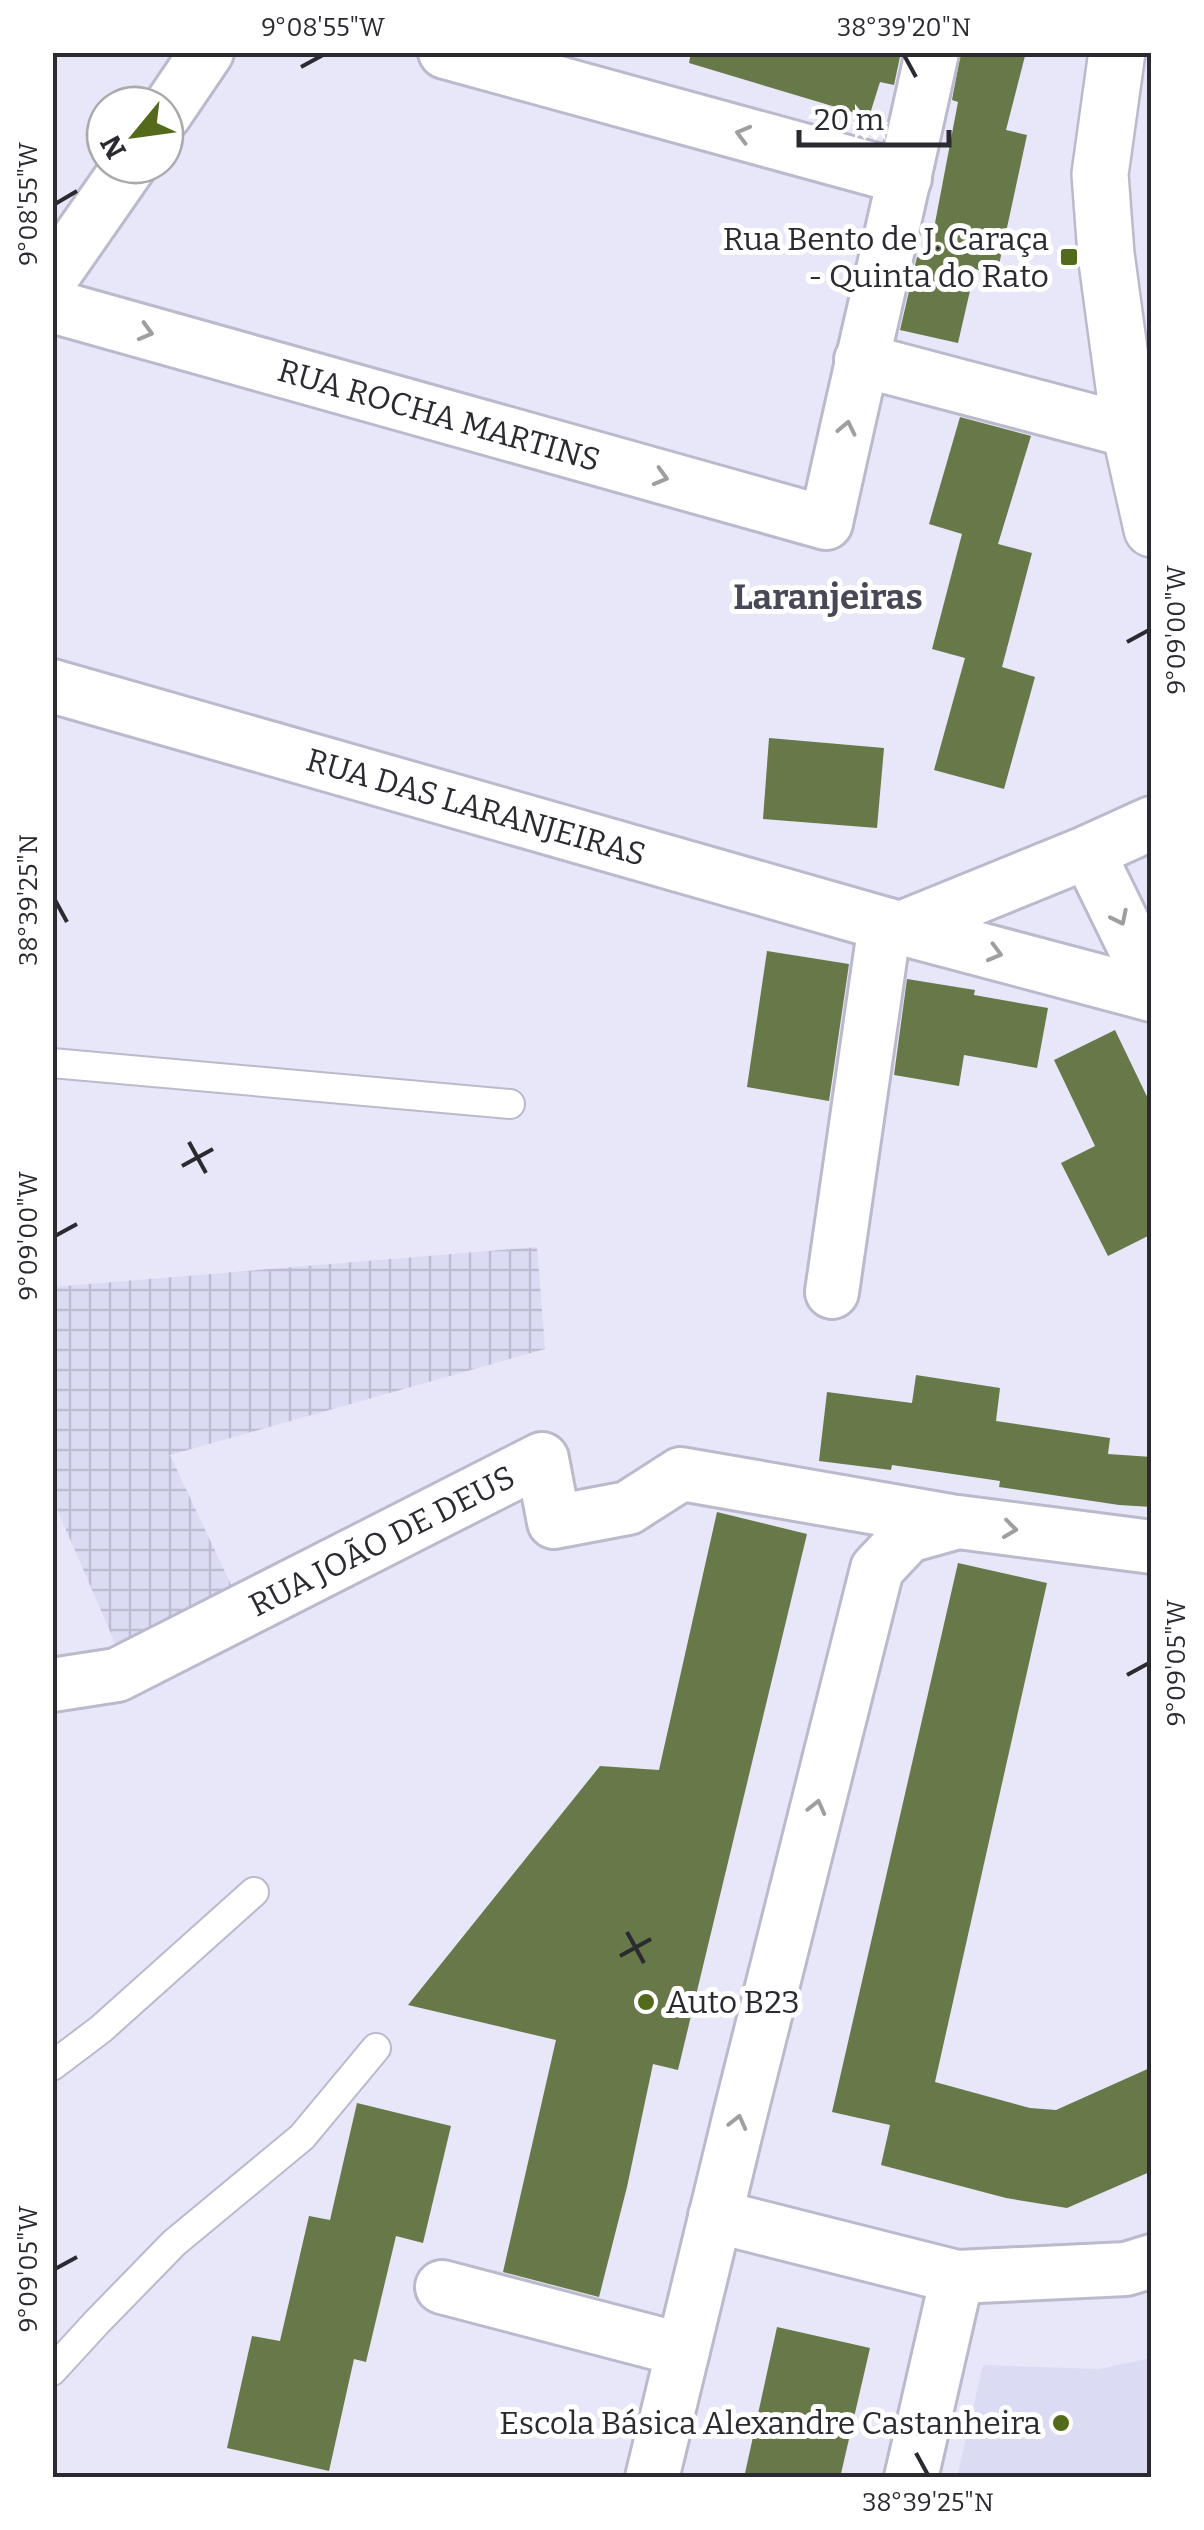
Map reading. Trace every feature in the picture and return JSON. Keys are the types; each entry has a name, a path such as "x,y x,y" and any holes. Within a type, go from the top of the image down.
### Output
{"main road":[{"path":"1117,52 1100,174 1106,254 1130,431 1152,529"}],"street":[{"path":"185,85 207,52"},
{"path":"446,52 905,178"},
{"path":"932,52 861,360 1130,431"},
{"path":"52,277 116,185"},
{"name":"RUA ROCHA MARTINS","path":"52,306 826,523 861,360"},
{"name":"RUA DAS LARANJEIRAS","path":"52,686 893,926 1152,994"},
{"path":"832,1292 893,926 1088,852 1152,823"},
{"path":"1088,852 1152,983"},
{"name":"RUA JOÃO DE DEUS","path":"52,1685 117,1675 542,1460 554,1522 628,1508 681,1474 958,1522"},
{"path":"652,2478 877,1569 908,1536 958,1522 1152,1547"},
{"path":"715,2216 956,2278 1126,2269 1152,2260"},
{"path":"911,2478 956,2278"},
{"path":"442,2287 683,2350"}],"lane":[{"path":"52,1064 510,1104"},
{"path":"52,2066 101,2029 254,1892"},
{"path":"52,2371 174,2244 302,2137 376,2048"}],"shaded area":[{"path":"537,1247 545,1349 170,1455 240,1604 123,1661 53,1500 52,1287"},
{"name":"Escola Básica Alexandre Castanheira","path":"1151,2358 1151,2477 957,2477 983,2365 1099,2369"}],"building":[{"path":"691,52 901,52 894,85 880,82 869,117 689,63"},
{"path":"961,52 1026,52 1006,130 1027,135 997,274 975,269 958,343 900,330 917,257 928,260 958,102 952,100"},
{"path":"960,417 1031,436 998,544 1032,553 1002,667 1035,677 1004,789 934,770 965,658 932,649 962,534 929,524"},
{"path":"769,738 884,748 877,828 763,819"},
{"path":"767,951 849,964 829,1101 747,1087"},
{"path":"907,979 1048,1008 1037,1068 964,1055 959,1086 894,1075"},
{"path":"1115,1030 1152,1107 1152,1234 1108,1256 1061,1163 1095,1146 1054,1060"},
{"path":"916,1375 1000,1388 996,1421 1110,1438 1108,1454 1152,1457 1152,1507 999,1487 1000,1481 892,1465 891,1470 819,1461 827,1392 912,1403"},
{"path":"717,1512 807,1534 678,2070 653,2064 599,2297 503,2272 556,2040 408,2005 600,1766 659,1770"},
{"path":"958,1563 1047,1583 935,2082 1030,2108 1056,2110 1152,2067 1152,2171 1067,2208 1006,2198 881,2165 890,2125 832,2112"},
{"path":"357,2103 451,2126 423,2243 396,2236 366,2362 354,2359 329,2471 227,2448 252,2336 280,2341 309,2216 330,2220"},
{"path":"777,2327 870,2348 840,2478 744,2478"}],"place":[{"name":"Rua Bento de J. Caraça - Quinta do Rato","path":"1069,257"},
{"name":"Auto B23","path":"646,2002"},
{"name":"Escola Básica Alexandre Castanheira","path":"1061,2423"}],"district":[{"name":"Laranjeiras","path":"828,597"}]}
